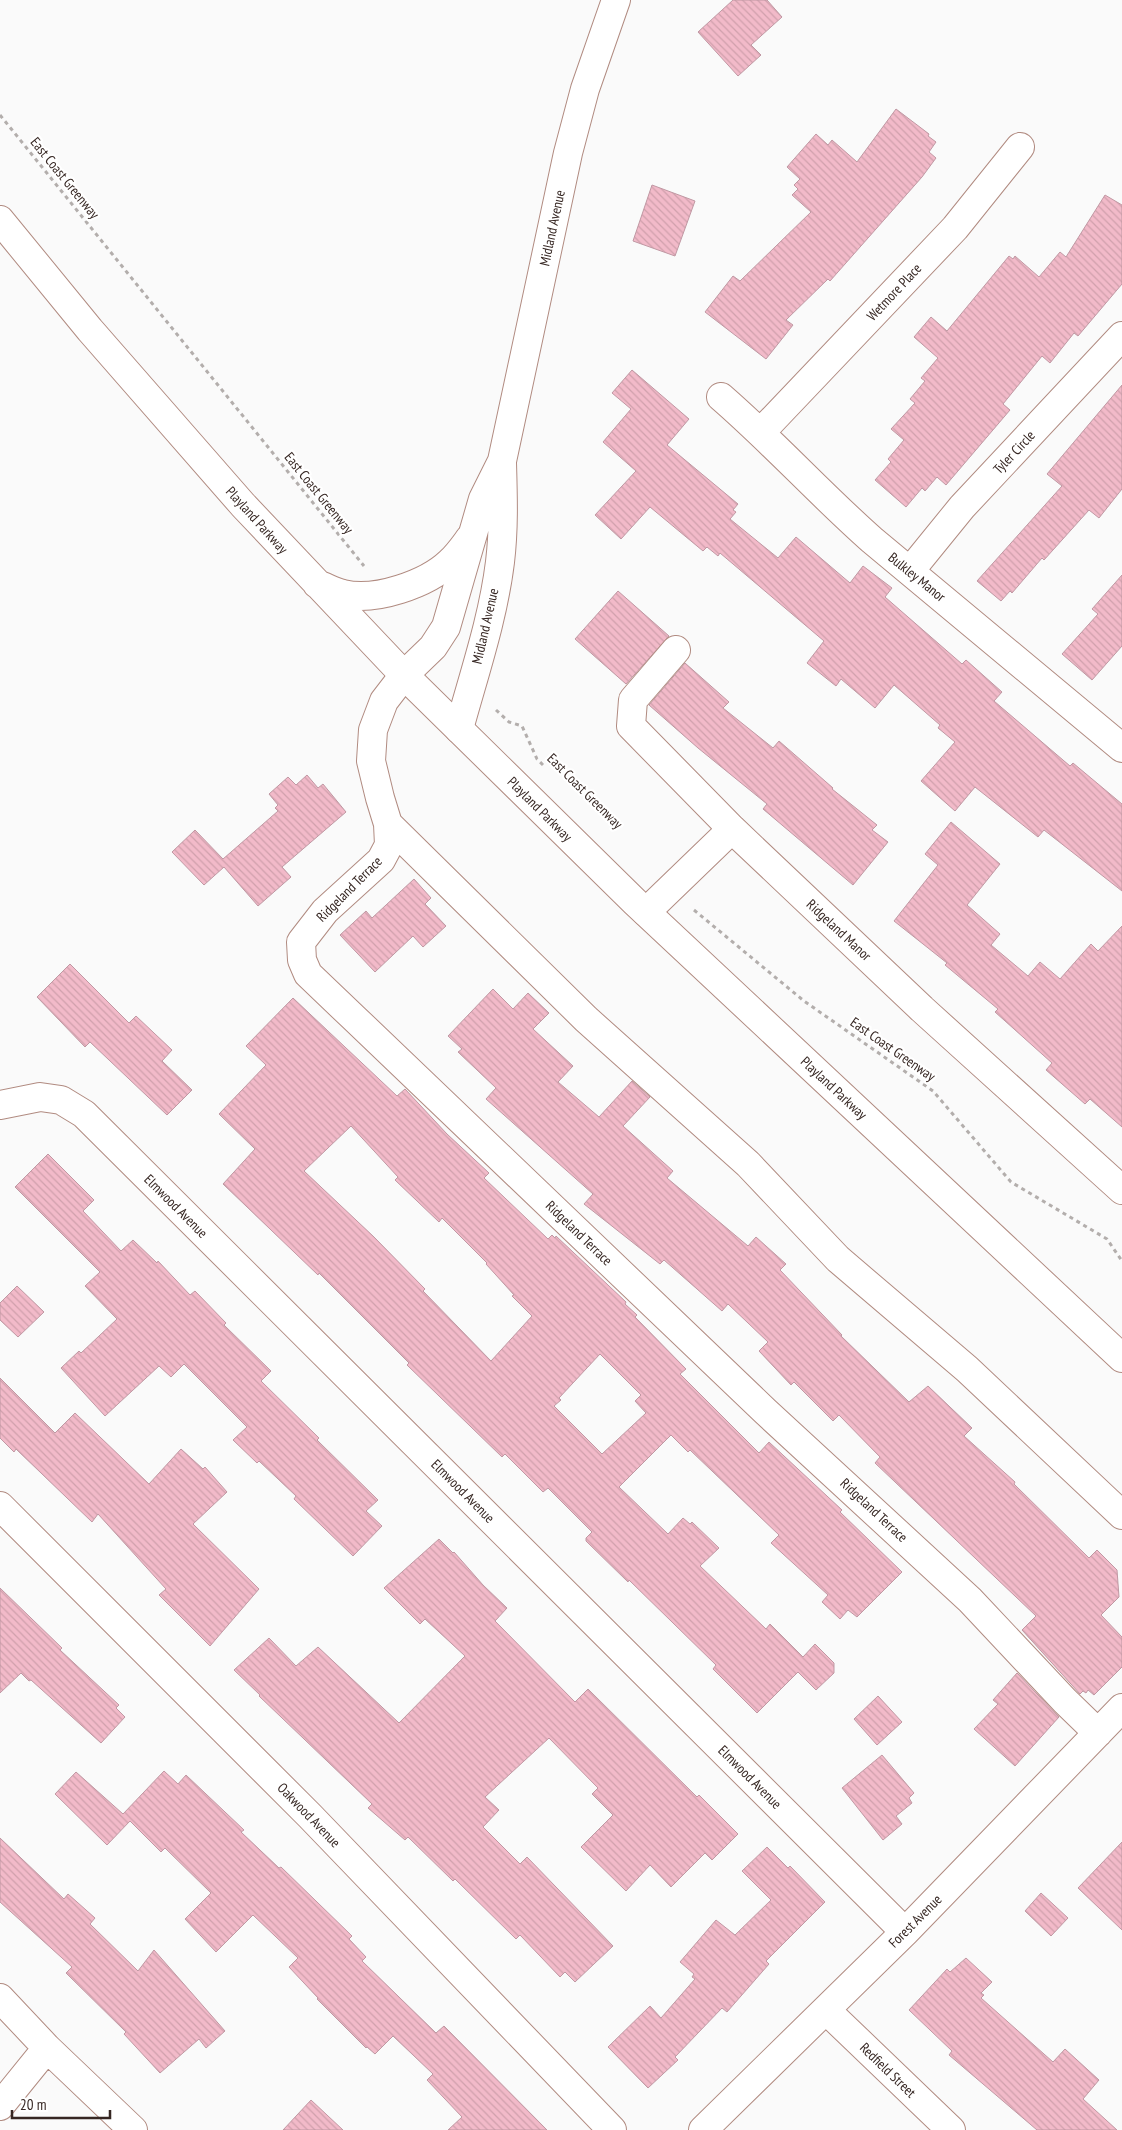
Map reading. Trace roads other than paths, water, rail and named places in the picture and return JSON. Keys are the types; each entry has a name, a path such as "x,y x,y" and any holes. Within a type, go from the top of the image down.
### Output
{"street":[{"name":"Midland Avenue","path":"459,729 486,628 500,564 504,514 502,460 568,153 585,89 616,0"},
{"name":"Wetmore Place","path":"761,432 955,228 1020,148"},
{"name":"Playland Parkway","path":"0,220 90,330 243,505 404,675 646,912 1122,1358"},
{"name":"Tyler Circle","path":"910,571 962,507 1122,336"},
{"name":"Bulkley Manor","path":"721,397 761,432 834,506 1122,748"},
{"name":"Midland Avenue","path":"404,675 433,647 446,627 482,499 502,460"},
{"path":"315,583 343,594 368,596 393,592 422,580 450,563 470,538"},
{"name":"Ridgeland Manor","path":"676,650 633,700 632,726 732,829 922,1009 1122,1190"},
{"name":"Ridgeland Terrace","path":"404,675 384,701 374,730 371,761 388,824 388,845 381,860 367,875 325,911 302,942 302,960 308,974 765,1411 970,1600 1058,1695 1098,1733"},
{"path":"388,824 586,1019 748,1164 838,1259 975,1375 1122,1515"},
{"path":"646,912 732,829"},
{"name":"Elmwood Avenue","path":"0,1105 40,1097 61,1100 84,1114 905,1932"},
{"name":"Oakwood Avenue","path":"0,1506 310,1816 612,2130"},
{"name":"Forest Avenue","path":"703,2130 905,1932 1122,1708"},
{"path":"0,1998 47,2048 132,2130"},
{"name":"Redfield Street","path":"826,2010 951,2130"},
{"path":"0,2106 47,2048"}]}
